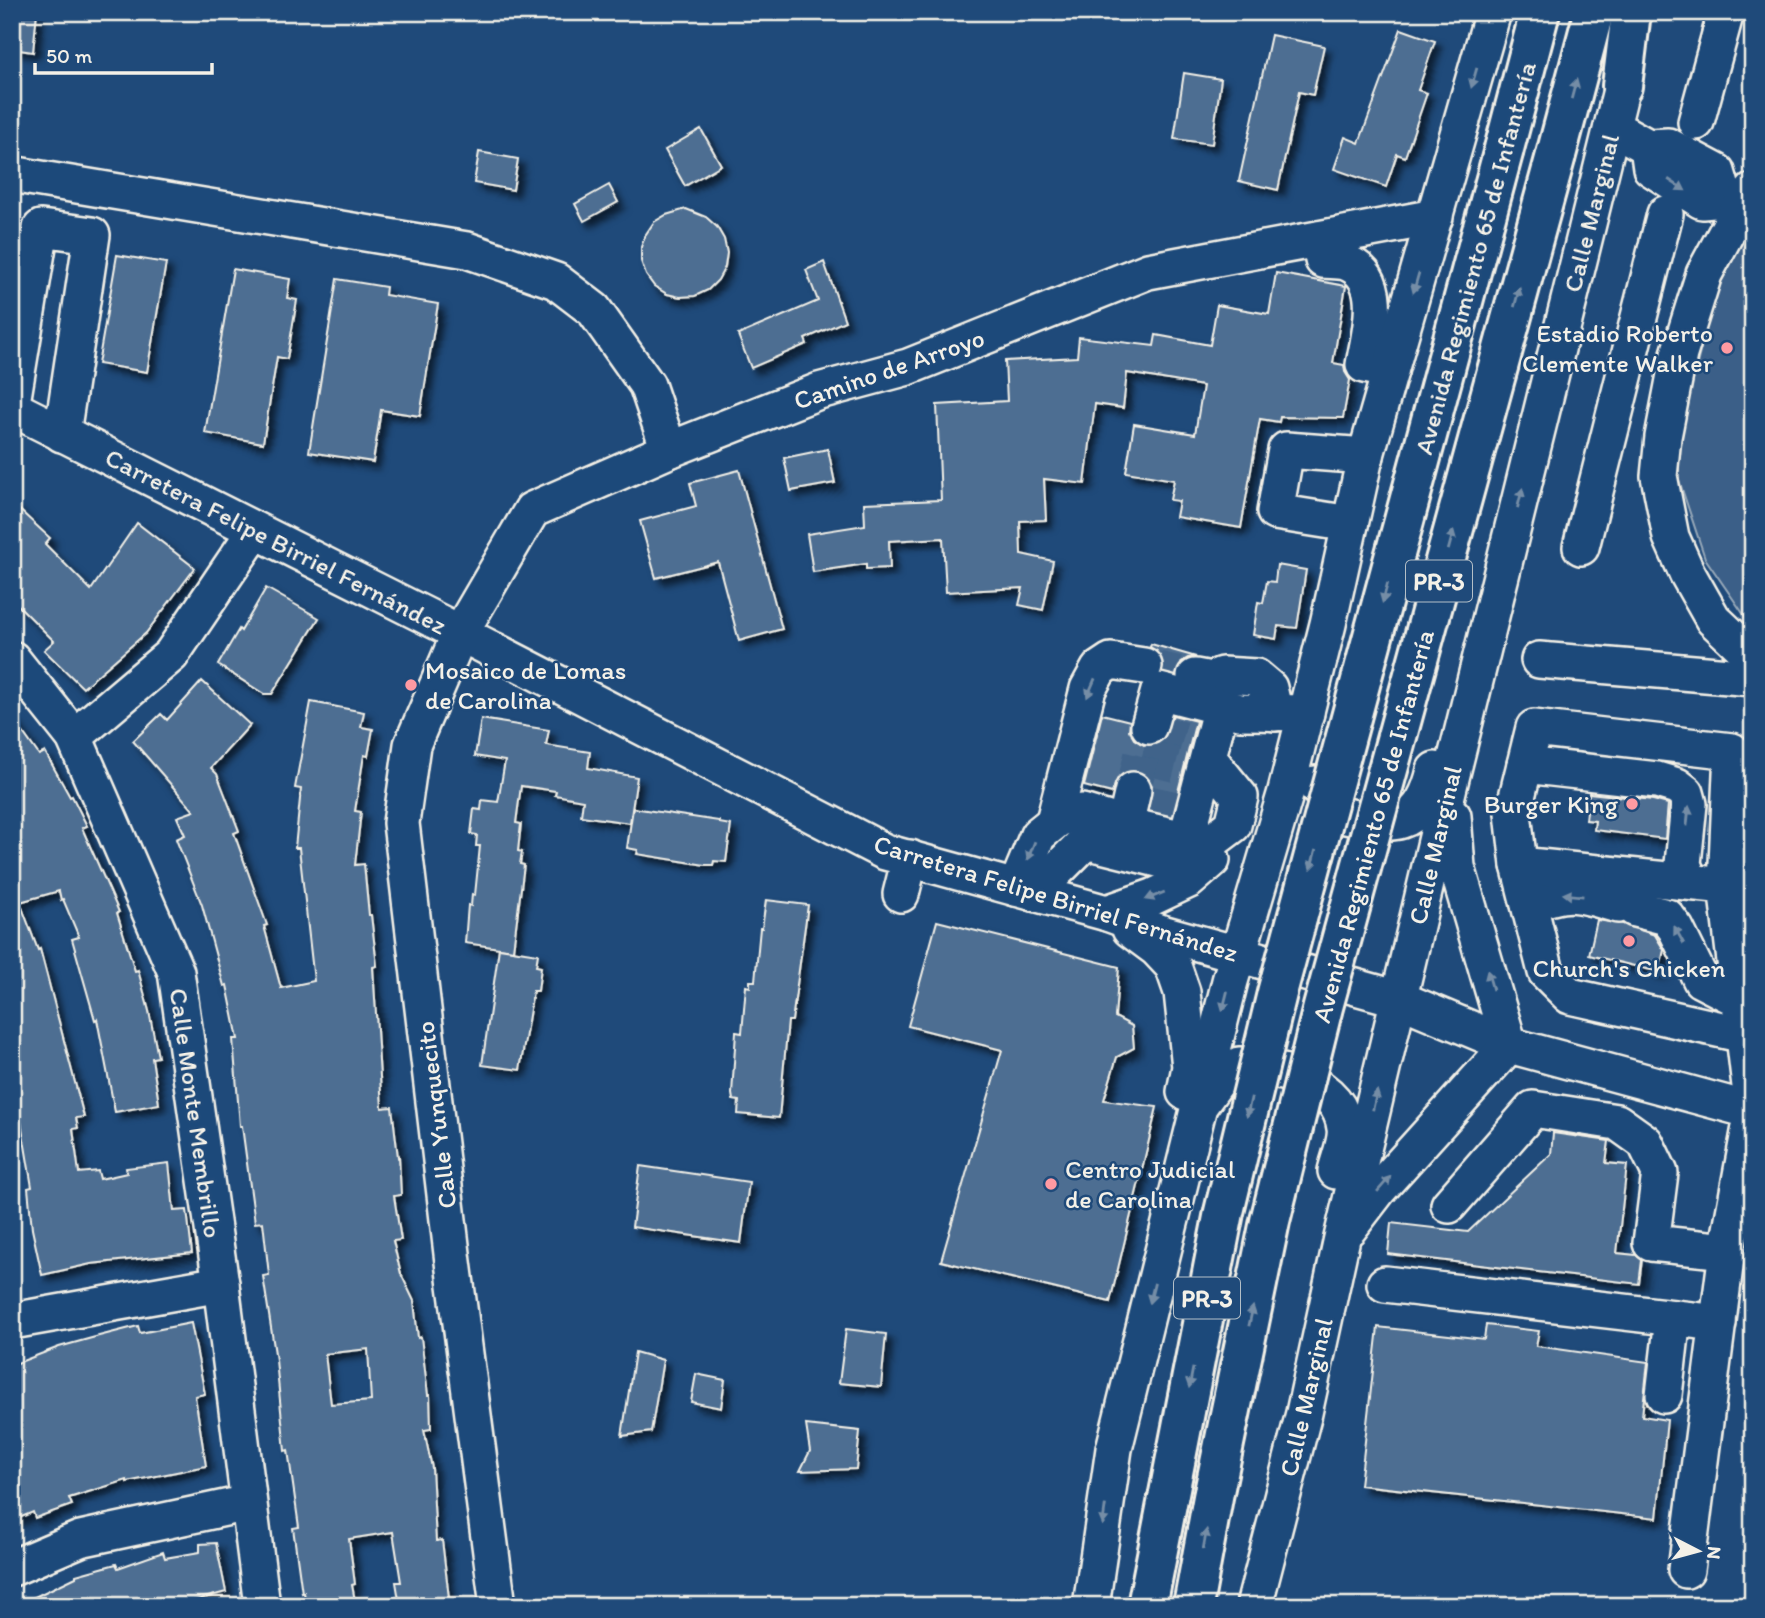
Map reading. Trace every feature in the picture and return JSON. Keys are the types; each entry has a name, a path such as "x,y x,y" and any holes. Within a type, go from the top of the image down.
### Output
{"main road":[{"name":"Avenida Regimiento 65 de Infantería","path":"1147,1606 1224,1212 1277,993 1541,12"},
{"name":"Avenida Regimiento 65 de Infantería","path":"1193,1606 1215,1484 1270,1221 1323,1007 1594,12"},
{"path":"1622,86 1631,12"}],"street":[{"path":"1091,1606 1114,1449 1230,981 1285,795 1290,713 1328,624 1366,456 1493,12"},
{"path":"1696,122 1726,12"},
{"name":"Calle Marginal","path":"1254,1606 1301,1427 1342,1238 1451,778 1622,86"},
{"path":"1612,127 1648,147 1668,146 1717,172 1739,200 1704,274 1679,354 1663,437 1659,475 1671,537 1687,573 1713,620 1753,657"},
{"path":"17,175 467,250 556,281 594,310 647,384 669,450"},
{"path":"1581,547 1665,214"},
{"name":"Camino de Arroyo","path":"460,633 532,510 669,450 819,391 908,368 1148,271 1435,217"},
{"path":"12,406 41,228 92,235 62,434"},
{"path":"1320,239 1323,260 1348,262 1361,271 1371,291 1373,312 1364,365 1390,371"},
{"path":"1643,301 1692,313"},
{"name":"Carretera Felipe Birriel Fernández","path":"12,406 62,434 460,633 873,846 910,859 1108,913 1162,933 1399,999 1509,1045 1753,1111"},
{"path":"1350,524 1275,512 1286,450 1366,456"},
{"path":"74,737 172,655 255,531"},
{"path":"1328,624 1326,693 1313,754 1314,783 1337,814 1382,823 1400,822 1418,813 1432,784 1451,700 1468,651 1496,594"},
{"name":"Calle Yunquecito","path":"460,633 412,745 401,823 453,1262 498,1606"},
{"name":"Calle Monte Membrillo","path":"12,659 74,737 176,972 221,1284 262,1606"},
{"path":"1539,660 1753,678"},
{"path":"1054,821 1088,689 1099,670 1111,661 1144,666"},
{"path":"1150,726 1159,691 1219,693 1290,713"},
{"path":"1177,785 1219,693"},
{"path":"1686,1570 1727,1251 1753,1111 1740,888 1743,752 1534,728 1513,813 1519,865 1546,972 1570,996 1746,1020"},
{"path":"1525,765 1657,780 1677,786 1686,793 1689,804 1683,864 1690,883"},
{"path":"1342,1238 1379,1189 1509,1045 1457,867 1451,778"},
{"path":"1177,785 1240,797 1233,825 1193,855 1174,863 1086,841 1025,890 1038,835 1054,821 1177,785"},
{"path":"1108,913 1153,897 1189,880 1285,795"},
{"path":"901,894 910,859"},
{"path":"1519,865 1740,888"},
{"path":"1529,904 1559,893 1575,893 1667,917 1676,929 1701,979 1746,1020"},
{"path":"1108,913 1157,948 1173,966 1182,992 1191,1067 1158,1205 1164,1248"},
{"path":"1199,1106 1218,1080 1238,1065 1266,1067 1291,1074 1325,1092 1339,1107 1345,1130 1315,1263 1321,1333"},
{"path":"1449,1205 1533,1109 1617,1122 1645,1142 1660,1173 1651,1243 1727,1251"},
{"path":"12,1321 221,1284"},
{"path":"1385,1284 1718,1323"},
{"path":"1664,1395 1673,1318"},
{"path":"12,1568 80,1539 248,1503"}],"shaded area":[{"name":"Estadio Roberto Clemente Walker","path":"1753,210 1753,628 1705,558 1679,480 1679,437 1723,259"}],"building":[{"path":"12,12 37,12 33,52 12,49"},
{"path":"1401,29 1435,41 1418,90 1427,93 1405,157 1397,154 1386,187 1334,169 1345,137 1359,143"},
{"path":"1271,35 1324,46 1313,95 1299,92 1278,190 1239,181"},
{"path":"1184,73 1221,79 1212,144 1174,139"},
{"path":"701,129 721,165 685,186 665,150"},
{"path":"479,152 518,159 513,190 474,183"},
{"path":"609,185 618,202 584,221 575,204"},
{"path":"686,209 706,217 717,227 724,239 727,253 725,267 708,290 695,296 680,297 667,294 654,286 641,261 641,247 654,222"},
{"path":"117,255 166,263 147,372 98,364"},
{"path":"824,262 845,321 805,339 807,344 751,368 738,335 818,301 806,270"},
{"path":"233,269 290,279 287,298 297,300 287,359 277,357 263,443 205,433"},
{"path":"1276,273 1346,286 1333,363 1344,365 1350,380 1343,418 1280,417 1279,422 1260,419 1241,528 1176,517 1179,501 1170,500 1174,480 1126,472 1134,424 1195,434 1203,386 1127,373 1123,408 1095,404 1085,484 1044,479 1046,520 1020,521 1021,554 1053,561 1043,610 1019,605 1023,588 946,592 943,538 889,541 890,568 866,569 866,564 813,572 807,534 865,525 864,503 941,500 937,405 1007,401 1005,361 1077,357 1079,337 1154,346 1156,335 1210,345 1217,305 1269,314"},
{"path":"337,279 386,287 385,295 438,304 420,416 381,410 373,462 309,452"},
{"path":"828,449 835,483 791,491 784,458"},
{"path":"739,470 782,629 739,641 718,562 656,578 640,521 696,506 690,483"},
{"path":"12,503 50,538 45,544 91,590 137,523 195,568 146,633 83,688 44,650 54,641 12,599"},
{"path":"1277,565 1306,570 1297,628 1278,626 1276,639 1253,635 1258,602 1263,603 1267,581 1275,582"},
{"path":"266,588 319,618 272,694 264,694 218,665"},
{"path":"1151,644 1196,657 1180,663 1175,674 1163,671 1162,658 1150,647"},
{"path":"202,681 250,725 211,768 217,774 239,831 234,833 267,925 264,926 281,988 314,981 299,848 295,848 301,789 295,788 311,702 364,712 361,727 373,729 368,756 364,755 355,811 361,812 355,865 364,864 377,966 373,967 382,1108 392,1107 399,1156 401,1195 394,1196 401,1240 393,1241 401,1274 414,1301 418,1338 421,1337 430,1395 431,1429 424,1430 432,1468 436,1541 442,1540 450,1606 400,1606 396,1582 401,1582 393,1532 349,1539 356,1606 306,1606 293,1528 299,1527 288,1450 285,1451 276,1360 263,1276 269,1275 263,1222 255,1223 240,1126 233,1039 238,1039 227,985 224,986 202,905 176,839 185,835 177,817 194,811 133,741 161,714 167,720","holes":["368,1349 371,1401 331,1404 325,1354"]},
{"path":"1102,714 1130,721 1129,730 1134,739 1144,745 1155,745 1163,740 1173,715 1196,721 1172,815 1149,810 1152,785 1147,776 1138,771 1128,771 1119,776 1112,793 1084,786"},
{"path":"12,717 39,755 45,752 87,826 82,828 119,912 117,913 135,971 138,970 158,1057 152,1058 159,1104 115,1112 97,1019 95,1020 72,939 79,937 63,899 61,900 59,891 20,902 38,950 40,949 84,1117 76,1118 78,1128 73,1129 79,1173 98,1171 100,1179 127,1173 126,1168 169,1163 174,1211 187,1210 192,1253 91,1264 42,1275 32,1229 28,1188 32,1187 12,1068"},
{"path":"481,719 549,730 546,745 590,752 588,768 637,777 630,823 581,816 583,800 555,795 556,791 521,786 516,823 521,824 518,851 522,852 520,864 524,865 513,950 465,943 468,905 471,906 472,894 475,895 480,846 476,846 477,835 471,834 474,809 481,810 482,800 498,802 505,761 475,756"},
{"name":"Burger King","path":"1589,793 1668,804 1665,839 1594,830 1595,821 1586,820"},
{"path":"633,808 731,825 726,862 714,861 713,865 705,865 637,854 638,850 627,848"},
{"path":"766,900 808,905 792,1021 788,1021 779,1118 738,1114 739,1101 733,1100 732,1094 736,1032 742,1033 746,986 750,987 750,981 755,981 760,928"},
{"name":"Church's Chicken","path":"1597,920 1623,924 1655,935 1664,950 1659,972 1589,955"},
{"name":"Centro Judicial de Carolina","path":"937,921 1119,967 1115,1017 1132,1026 1134,1048 1117,1057 1104,1100 1157,1107 1110,1302 941,1261 1002,1050 908,1026"},
{"path":"499,948 538,954 536,966 541,967 538,991 533,991 520,1070 482,1065"},
{"path":"1553,1133 1609,1141 1606,1163 1627,1165 1617,1253 1636,1255 1642,1260 1639,1284 1388,1254 1391,1223 1468,1232 1551,1154"},
{"path":"640,1166 749,1182 741,1243 632,1227"},
{"path":"191,1323 205,1394 195,1396 206,1466 127,1480 69,1498 72,1505 35,1518 33,1512 12,1521 12,1365 59,1347 138,1326 140,1333"},
{"path":"1486,1325 1539,1331 1536,1346 1648,1362 1642,1416 1667,1420 1657,1518 1360,1485 1378,1327 1484,1339"},
{"path":"846,1329 886,1334 881,1387 839,1383"},
{"path":"635,1352 663,1360 651,1432 622,1436"},
{"path":"696,1374 725,1380 721,1408 691,1402"},
{"path":"806,1425 860,1431 856,1469 800,1471 810,1451"},
{"path":"216,1543 226,1592 175,1606 16,1606 76,1575 116,1564 118,1568 163,1552 165,1558 200,1552 200,1544"}],"tunnel":[{"path":"1144,666 1195,677"},
{"path":"1133,790 1149,726"},
{"path":"1149,730 1194,742"},
{"path":"1142,756 1188,768"},
{"path":"1149,803 1177,809"}],"place":[{"name":"Estadio Roberto Clemente Walker","path":"1727,348"},
{"name":"Mosaico de Lomas de Carolina","path":"411,685"},
{"name":"Burger King","path":"1632,804"},
{"name":"Church's Chicken","path":"1629,941"},
{"name":"Centro Judicial de Carolina","path":"1051,1184"}]}
